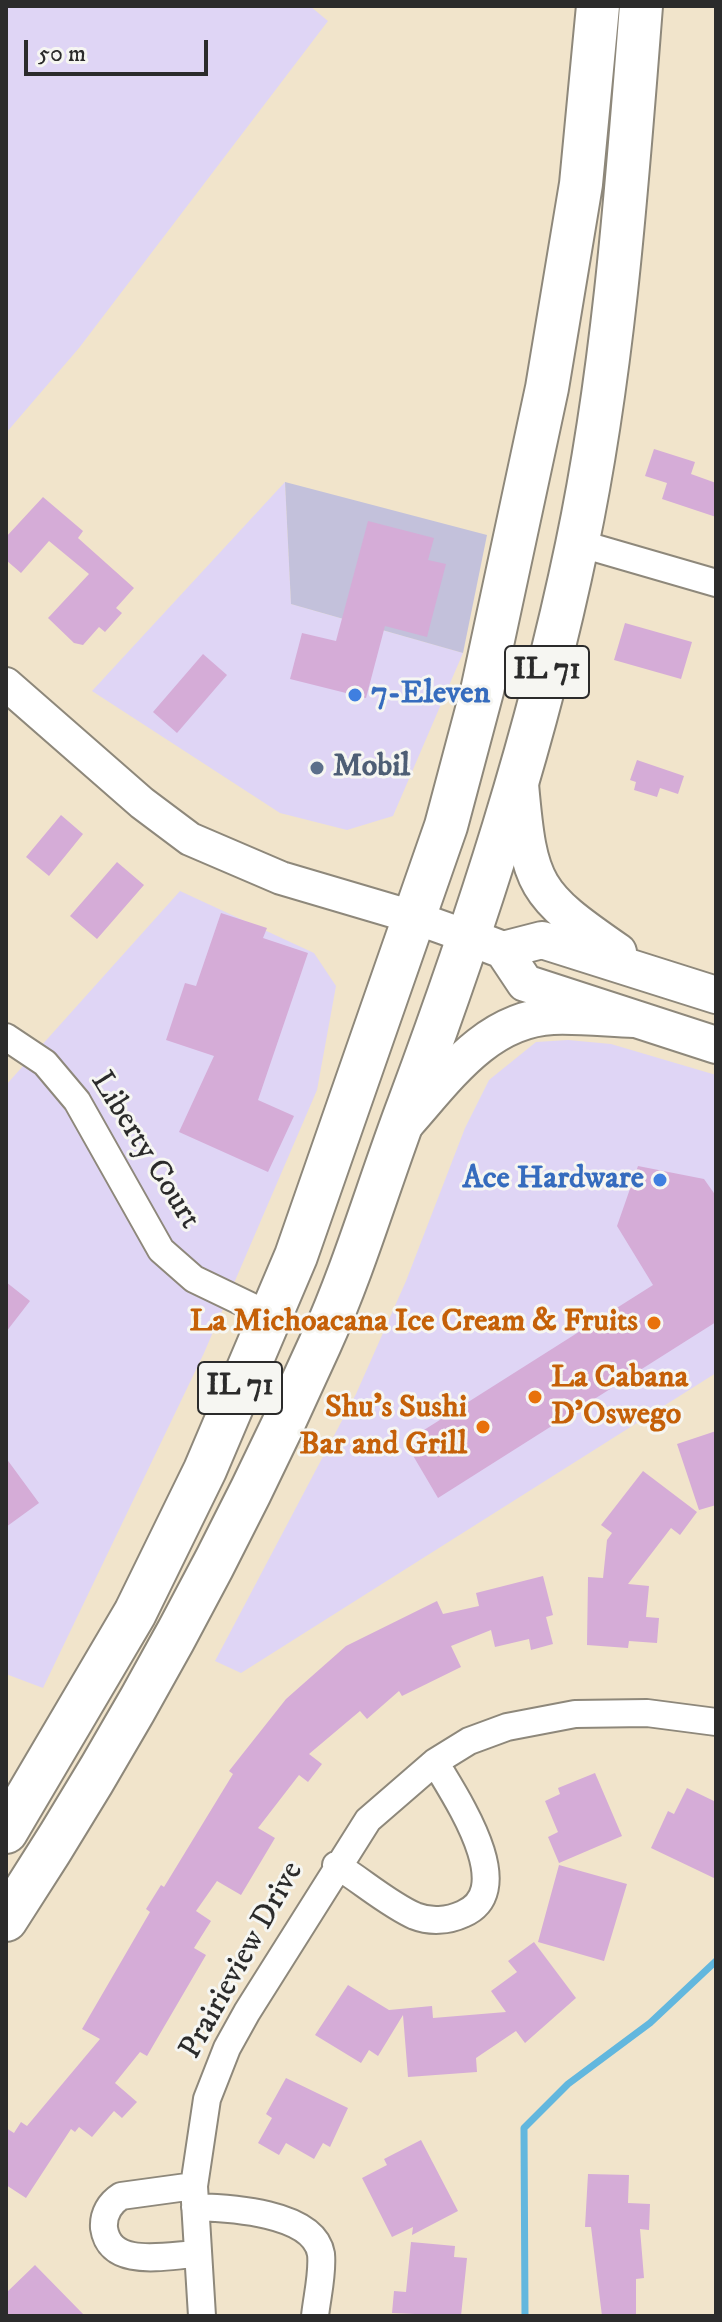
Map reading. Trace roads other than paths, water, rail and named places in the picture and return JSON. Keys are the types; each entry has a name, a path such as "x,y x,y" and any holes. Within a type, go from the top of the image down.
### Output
{"main road":[{"name":"IL 71","path":"6,1832 135,1613 205,1470 296,1256 454,796 520,522 581,184 598,6"},
{"name":"IL 71","path":"6,1920 93,1780 230,1527 321,1341 398,1133 486,944 520,782 578,543 626,195 641,6"},
{"path":"520,782 528,854 533,872 545,892 570,919 649,974"},
{"path":"486,944 542,940 716,995"},
{"path":"486,944 525,983 716,1045"},
{"path":"398,1133 463,1058 499,1031 525,1021 552,1016 634,1019"}],"street":[{"path":"578,543 716,583"},
{"path":"6,684 142,803 190,839 281,878 413,917 486,944"},
{"name":"Liberty Court","path":"6,1037 45,1063 77,1101 161,1250 194,1279 271,1316"},
{"name":"Prairieview Drive","path":"202,2316 194,2196 201,2122 227,2048 336,1865 368,1820 435,1762 469,1741 507,1727 575,1714 647,1713 715,1717"},
{"name":"Prairieview Drive","path":"336,1865 414,1915 436,1921 458,1917 477,1904 485,1886 487,1867 435,1762"},
{"path":"197,2254 127,2255 112,2246 104,2226 105,2213 121,2196 194,2196 225,2208 285,2220 311,2233 321,2254 315,2316"}],"waterway":[{"path":"525,2316 524,2128 568,2084 650,2023 716,1961"}],"place":[{"name":"7-Eleven","path":"355,695"},
{"name":"Mobil","path":"317,768"},
{"name":"Ace Hardware","path":"660,1180"},
{"name":"La Michoacana Ice Cream & Fruits","path":"654,1323"},
{"name":"La Cabana D'Oswego","path":"535,1397"},
{"name":"Shu's Sushi Bar and Grill","path":"483,1427"}]}
